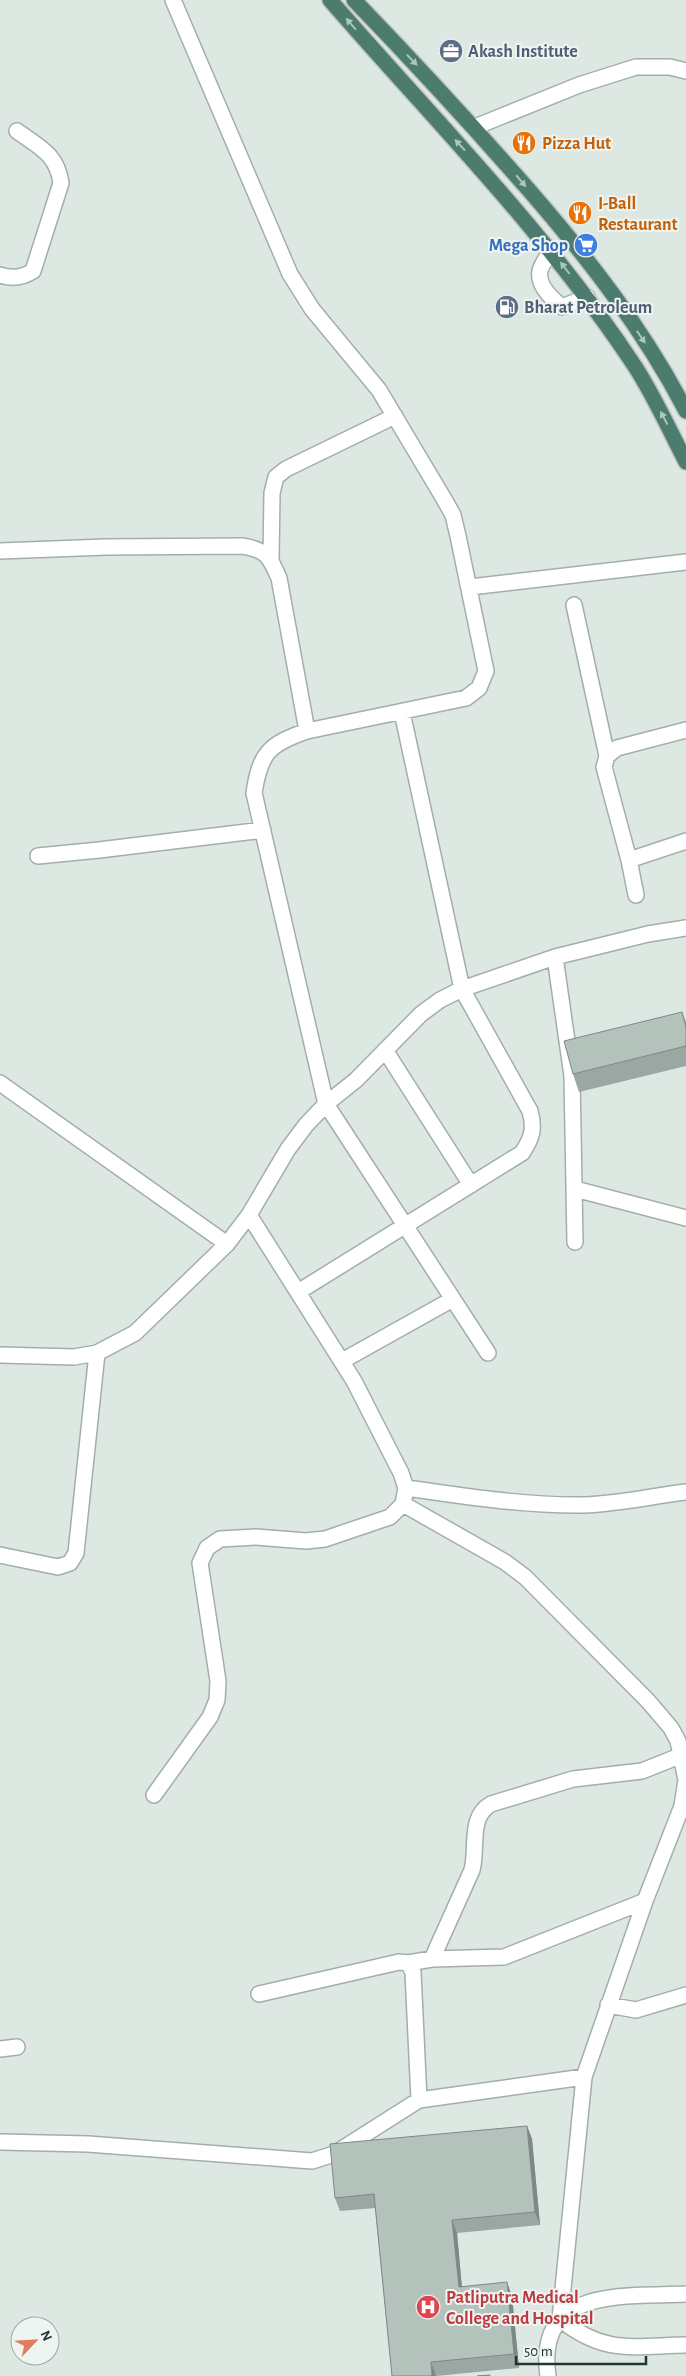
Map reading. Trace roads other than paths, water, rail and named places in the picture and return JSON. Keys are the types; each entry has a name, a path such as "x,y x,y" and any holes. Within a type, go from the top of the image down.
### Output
{"highway":[{"path":"330,0 488,175 551,250 587,297 638,370 686,462"},
{"path":"354,0 475,127 564,231 610,289 673,386 686,411"}],"street":[{"path":"174,0 290,274 312,309 379,390 453,516 470,587 486,671 479,688 466,698 307,731 289,737 272,748 258,767 254,793 326,1104 488,1353"},
{"path":"475,127 579,85 636,67 670,67 686,71"},
{"path":"0,275 9,278 25,276 33,271 60,183 58,169 51,157 17,131"},
{"path":"551,250 540,271 541,282 552,299 562,307 587,297"},
{"path":"271,560 272,493 276,477 286,469 394,416"},
{"path":"0,551 106,547 242,546 258,548 271,560 279,578 307,731"},
{"path":"470,587 686,562"},
{"path":"574,605 607,756 604,767 629,860 636,895"},
{"path":"298,1292 522,1153 531,1140 534,1125 530,1111 462,989 402,712"},
{"path":"607,756 617,748 686,730"},
{"path":"38,856 263,830"},
{"path":"629,860 686,841"},
{"path":"0,1355 74,1357 97,1353 135,1333 227,1244 249,1215 288,1149 306,1125 326,1104 356,1080 421,1014 440,1000 462,989 555,957 648,934 686,928"},
{"path":"555,957 572,1076 575,1242"},
{"path":"385,1050 471,1185"},
{"path":"0,1082 227,1244"},
{"path":"575,1189 686,1218"},
{"path":"154,1795 210,1717 217,1700 218,1681 200,1563 206,1548 220,1539 256,1537 306,1541 325,1538 390,1517 403,1504 406,1488 401,1472 342,1361 249,1215"},
{"path":"342,1361 453,1299"},
{"path":"0,1555 58,1567 70,1563 76,1553 97,1353"},
{"path":"406,1488 494,1500 563,1505 587,1505 686,1492"},
{"path":"403,1504 505,1562 525,1576 648,1701 671,1728 682,1754 686,1780 682,1806 608,2005 584,2077 560,2319"},
{"path":"432,1959 476,1858 476,1819 482,1809 491,1804 573,1779 642,1771 682,1754"},
{"path":"259,1994 399,1962 504,1957 646,1901"},
{"path":"408,1963 413,1972 419,2100"},
{"path":"608,2005 636,2010 686,1995"},
{"path":"0,2049 17,2047"},
{"path":"0,2142 88,2144 312,2161 334,2154 419,2100 584,2077"},
{"path":"548,2376 546,2361 550,2336 560,2319 577,2305 604,2298 686,2294"},
{"path":"560,2319 578,2334 597,2343 618,2346 686,2345"}],"place":[{"name":"Akash Institute","path":"451,51"},
{"name":"Pizza Hut","path":"524,143"},
{"name":"I-Ball Restaurant","path":"580,213"},
{"name":"Mega Shop","path":"586,245"},
{"name":"Bharat Petroleum","path":"507,307"},
{"name":"Patliputra Medical College and Hospital","path":"428,2307"}]}
